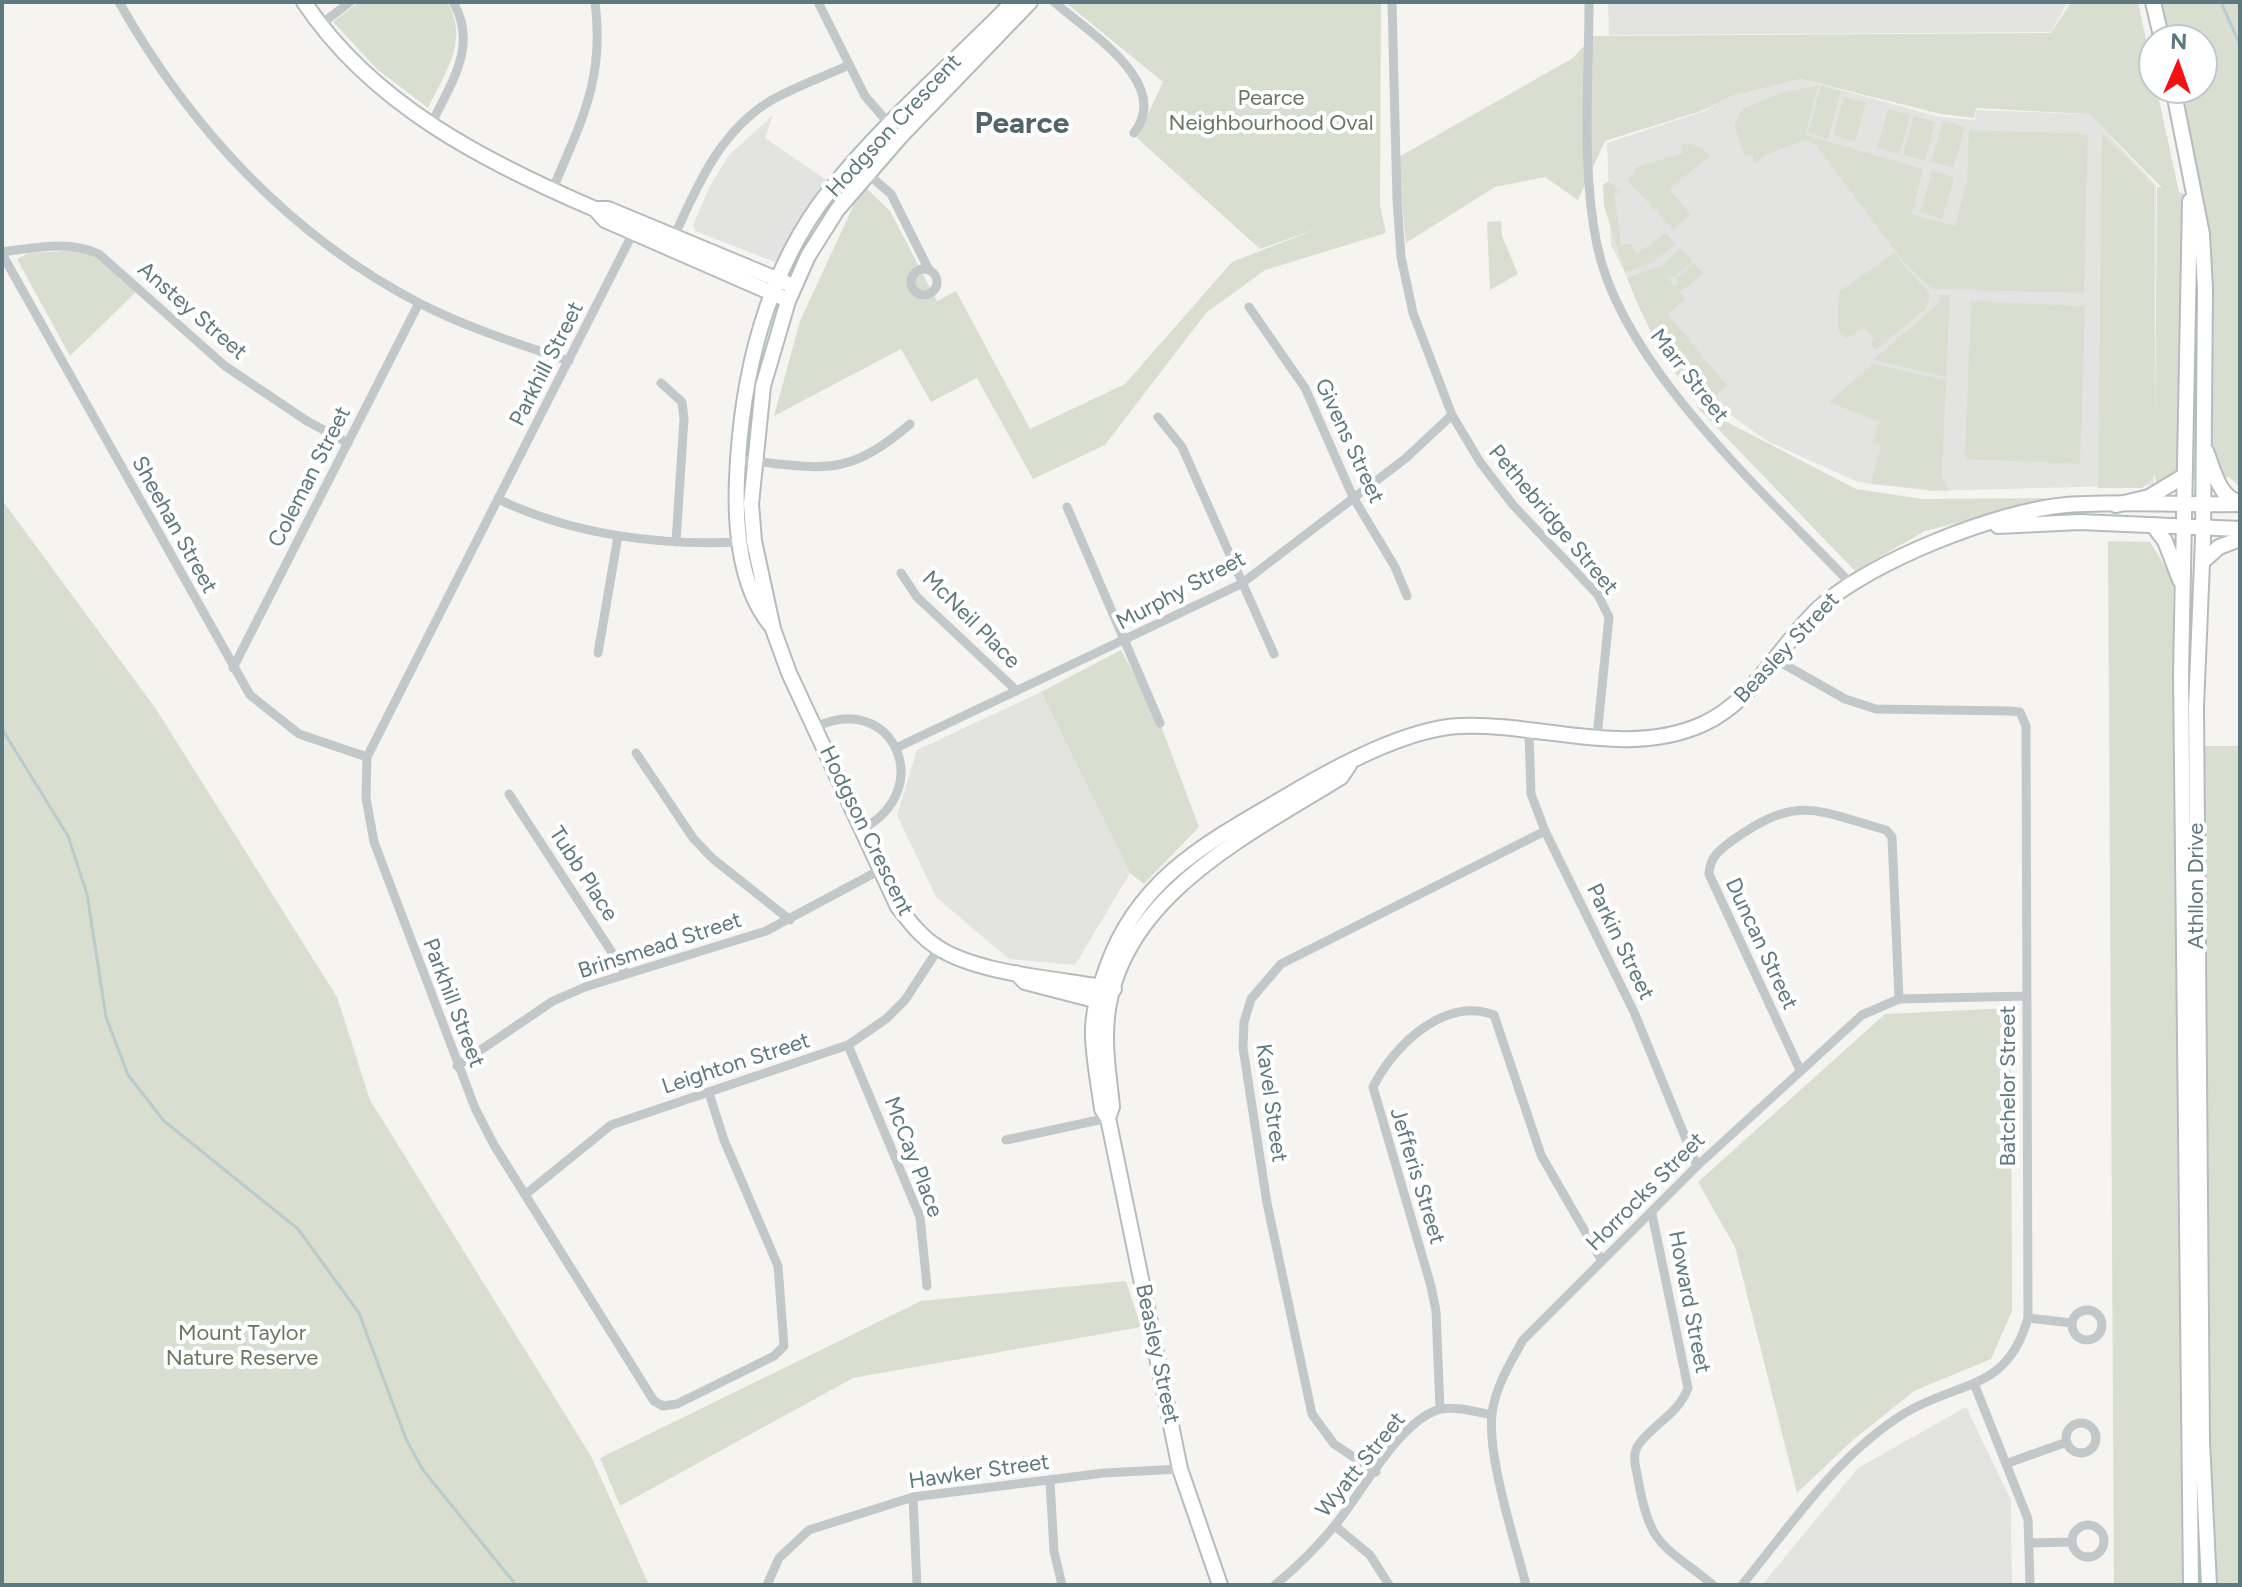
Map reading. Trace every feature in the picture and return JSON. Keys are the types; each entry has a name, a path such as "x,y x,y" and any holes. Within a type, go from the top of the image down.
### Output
{"main road":[{"path":"304,2 320,25 388,94 478,154 552,191 595,209 608,209 636,227 791,294"},
{"name":"Hodgson Crescent","path":"773,629 759,612 738,542 747,383 775,287 829,192 890,124 1013,2"},
{"name":"Hodgson Crescent","path":"1030,2 900,137 824,229 791,294 763,386 745,460 754,541 773,629 789,673 898,907 916,930 939,948 970,962 1106,995"},
{"path":"2153,2 2158,24"},
{"name":"Athllon Drive","path":"2176,104 2202,234 2205,289 2202,562 2196,720 2202,1441 2209,1585"},
{"name":"Athllon Drive","path":"2191,188 2183,587 2191,1585"},
{"path":"2204,447 2223,491 2233,501 2240,503"},
{"path":"2116,505 2149,497 2184,476"},
{"name":"Beasley Street","path":"1220,1585 1180,1469 1108,1118 1112,1107 1106,995 1143,928 1187,876 1341,777 1349,765 1427,729 1461,726 1648,738 1678,733 1706,723 1742,696 1821,606 1850,583 1893,560 2017,514 2065,505 2240,503"},
{"name":"Beasley Street","path":"1986,526 2080,522 2240,529"},
{"path":"2153,525 2165,541 2183,587"},
{"path":"2202,562 2219,547 2240,539"}],"street":[{"path":"119,2 184,103 240,168 295,219 419,303 465,324 569,361"},
{"path":"320,25 350,2"},
{"path":"431,125 465,51 462,16 453,2"},
{"path":"552,191 597,73 599,40 595,2"},
{"path":"818,2 865,96 900,137"},
{"path":"1054,2 1140,82 1146,108 1134,133"},
{"name":"Pethebridge Street","path":"1392,2 1397,200 1401,257 1413,313 1452,415 1480,462 1513,505 1598,595 1609,617 1597,737"},
{"name":"Marr Street","path":"1589,2 1593,220 1608,281 1624,317 1648,359 1690,413 1850,583"},
{"path":"671,242 704,172 739,128 769,102 849,65"},
{"path":"855,163 891,194 929,270"},
{"name":"Parkhill Street","path":"636,227 367,757 366,798 371,832 457,1066 494,1145 654,1401 663,1406 677,1404 774,1356 784,1346 778,1266 724,1140 709,1093"},
{"name":"Anstey Street","path":"2,253 64,245 83,247 99,254 225,366 296,414 348,443"},
{"name":"Sheehan Street","path":"2,253 250,695 299,734 327,747 367,757"},
{"name":"Coleman Street","path":"233,668 419,303"},
{"name":"Givens Street","path":"1249,307 1289,360 1305,388 1353,497 1395,567 1407,596"},
{"path":"661,383 682,402 684,419 676,542"},
{"name":"Murphy Street","path":"896,748 1241,584 1406,458 1452,415"},
{"path":"1158,417 1182,447 1274,654"},
{"path":"745,460 841,466 870,455 910,424"},
{"path":"500,500 542,518 618,536 676,542 754,541"},
{"path":"1067,507 1160,723"},
{"path":"598,653 618,536"},
{"name":"McNeil Place","path":"901,573 917,597 1017,691"},
{"name":"Batchelor Street","path":"1742,1585 1812,1500 1867,1440 1909,1411 1975,1386 1995,1374 2012,1356 2028,1318 2026,726 2020,712 1876,709 1845,699 1773,658"},
{"path":"816,727 836,718 856,718 879,727 896,748 902,765 897,799 883,816 862,829"},
{"name":"Parkin Street","path":"1529,732 1531,794 1545,831 1634,1012 1697,1166"},
{"path":"636,753 693,838 712,858 790,920"},
{"name":"Tubb Place","path":"509,794 626,974"},
{"name":"Duncan Street","path":"1800,1070 1709,874 1715,853 1758,823 1793,808 1812,809 1886,830 1892,837 1899,999"},
{"name":"Kavel Street","path":"1376,1472 1334,1444 1312,1414 1267,1203 1243,1048 1244,1022 1251,999 1281,964 1545,831"},
{"name":"Brinsmead Street","path":"457,1066 541,1007 585,987 754,935 790,920 880,870"},
{"name":"Leighton Street","path":"526,1194 611,1125 634,1114 709,1093 848,1045 886,1019 905,1000 939,948"},
{"name":"Horrocks Street","path":"1526,1585 1496,1458 1492,1415 1507,1367 1523,1340 1697,1166 1862,1015 1899,999 2027,996"},
{"name":"Jefferis Street","path":"1440,1409 1436,1311 1431,1286 1373,1087 1380,1072 1413,1035 1425,1026 1466,1011 1479,1009 1494,1015 1541,1155 1602,1261"},
{"name":"McCay Place","path":"848,1045 917,1207 927,1286"},
{"path":"1006,1140 1108,1118"},
{"name":"Howard Street","path":"1652,1214 1688,1388 1684,1398 1640,1442 1634,1455 1648,1527 1659,1544 1713,1585"},
{"path":"2028,1318 2072,1323"},
{"path":"1975,1386 2028,1519 2030,1585"},
{"name":"Wyatt Street","path":"1275,1585 1335,1526 1411,1428 1440,1409 1492,1415"},
{"path":"2008,1463 2067,1442"},
{"name":"Hawker Street","path":"767,1585 779,1558 809,1530 913,1497 1104,1473 1180,1469"},
{"path":"1050,1481 1054,1551 1062,1585"},
{"path":"913,1497 917,1585"},
{"path":"1335,1526 1370,1555 1389,1585"},
{"path":"2029,1543 2072,1542"}],"shaded area":[{"path":"1608,2 2068,2 2051,32 1609,35"},
{"path":"1801,79 1940,117 1975,120 1976,110 2089,114 2156,185 2154,485 1931,491 1858,482 1767,441 1679,378 1611,245 1607,143 1704,111 1732,96"},
{"path":"773,115 765,138 826,180 775,262 695,231 693,225 710,186 729,155"},
{"path":"1041,692 1130,873 1075,965 1009,959 936,897 897,815 917,750"},
{"path":"1966,1407 2011,1500 2012,1585 1762,1585 1858,1468"}],"green space":[{"path":"359,2 447,2 453,16 456,43 448,69 428,108 378,70 333,22"},
{"name":"Pearce Neighbourhood Oval","path":"1065,2 1381,2 1380,205 1386,233 1265,270 1206,313 1105,445 1033,479 977,378 931,402 901,349 774,416 800,321 863,185 890,211 937,301 956,291 1030,429 1125,384 1232,262 1319,228 1260,249 1137,138 1163,82"},
{"path":"2071,2 2138,2 2143,24 2138,24 2138,104 2160,104 2179,192 2187,195 2168,104 2218,104 2218,24 2149,24 2144,2 2240,2 2240,487 2229,477 2156,484 2155,475 2142,488 2098,488 2102,133 2154,186 2155,421 2157,187 2162,188 2089,114 1976,108 1974,118 1941,114 1801,79 1732,96 1704,110 1605,141 1578,200 1545,177 1495,187 1406,243 1397,158 1573,58 1593,36 2051,33"},
{"path":"1821,85 1841,91 1828,139 1808,133"},
{"path":"1818,86 1805,135 1923,169 1912,214 1955,226 1967,182 1969,130 2088,134 2084,293 1932,289 1902,260 1816,145 1804,140 1763,156 1757,164 1753,161 1753,155 1744,154 1734,125 1742,109 1787,91"},
{"path":"1844,97 1866,103 1855,142 1834,135"},
{"path":"1888,109 1910,115 1899,154 1877,148"},
{"path":"1914,116 1935,122 1925,161 1903,155"},
{"path":"1943,121 1965,127 1953,168 1931,162"},
{"path":"1687,143 1701,147 1710,156 1669,189 1691,215 1673,229 1628,181 1637,167 1683,153 1681,145"},
{"path":"1932,171 1954,177 1942,219 1920,212"},
{"path":"1609,181 1621,192 1614,194 1621,245 1630,244 1637,254 1666,233 1675,245 1652,263 1625,273 1604,206 1603,185"},
{"path":"1501,221 1502,236 1518,274 1490,290 1487,222"},
{"path":"1681,248 1693,262 1674,277 1667,276 1674,286 1679,283 1676,278 1694,263 1703,274 1680,292 1685,299 1668,314 1727,386 1707,402 1695,395 1671,367 1649,328 1627,278 1662,265"},
{"path":"81,250 99,256 136,292 70,356 17,259 29,253"},
{"path":"1894,253 1930,295 1927,308 1875,350 1871,343 1875,339 1864,327 1846,339 1838,331 1839,292"},
{"path":"1940,295 1950,295 1946,377 1873,360 1937,305"},
{"path":"1971,301 2085,306 2080,464 1965,459"},
{"path":"1873,364 1946,380 1942,476 1949,491 1871,484 1881,445 1873,442 1879,422 1829,402"},
{"path":"1696,406 1856,489 1923,499 2054,498 1925,531 1855,571"},
{"name":"Mount Taylor Nature Reserve","path":"2,500 156,709 337,997 370,1100 591,1456 649,1585 2,1585"},
{"path":"2108,541 2150,542 2173,579 2175,746 2240,746 2240,1585 2114,1585"},
{"path":"1121,650 1160,723 1199,827 1144,884 1130,873 1041,692"},
{"path":"2011,1008 2012,1311 1991,1359 1914,1391 1853,1440 1797,1493 1735,1247 1698,1182 1885,1014"},
{"path":"1126,1281 1141,1327 853,1378 620,1506 600,1458 921,1301"}],"waterway":[{"path":"2221,2 2240,45"},
{"path":"2,729 68,836 87,894 106,1017 128,1075 164,1121 298,1229 359,1313 406,1439 423,1470 516,1585"}],"district":[{"name":"Pearce","path":"1022,124"}]}
